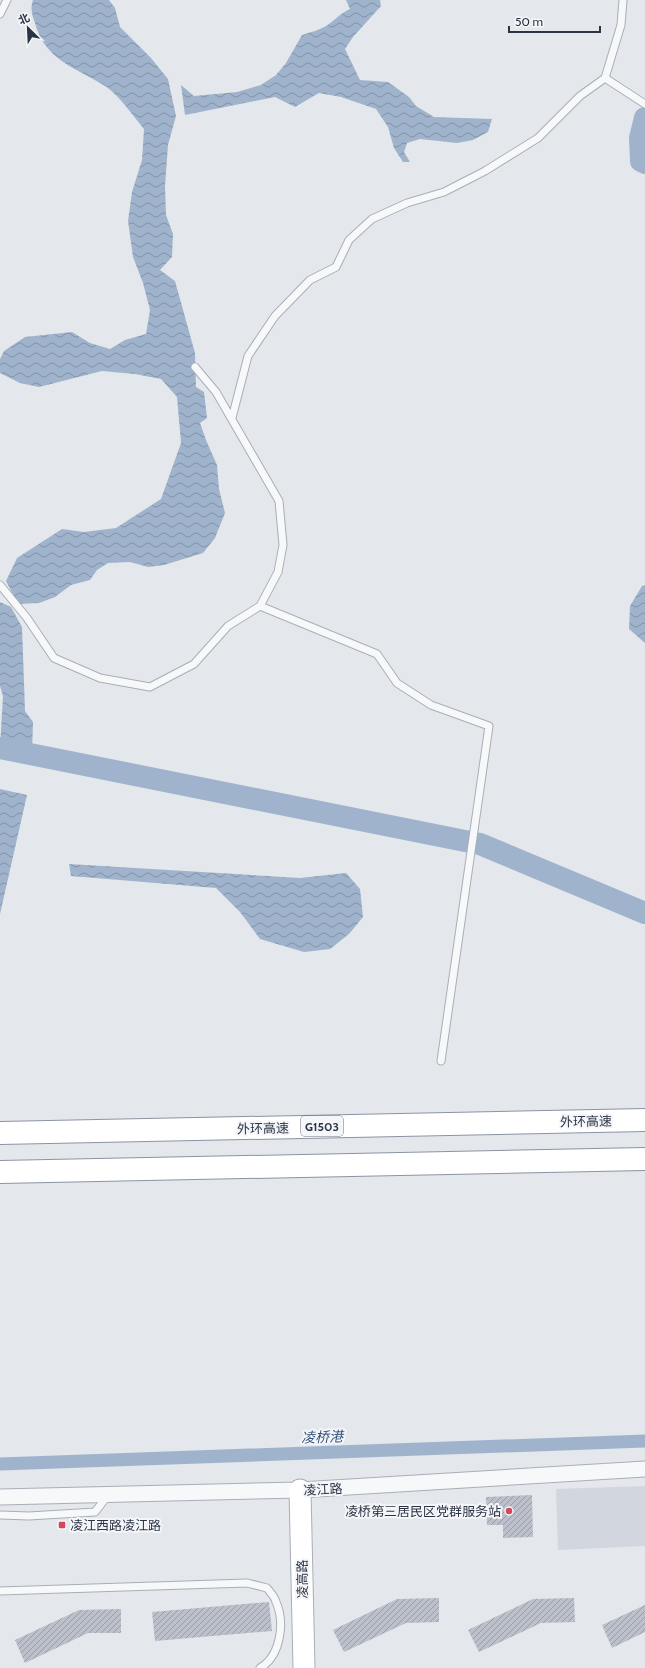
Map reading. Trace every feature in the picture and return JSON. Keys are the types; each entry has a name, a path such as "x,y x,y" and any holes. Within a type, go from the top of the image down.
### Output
{"highway":[{"name":"外环高速","path":"0,1133 645,1120"},
{"path":"0,1172 645,1159"}],"street":[{"name":"凌江路","path":"0,1497 300,1490 645,1469"},
{"name":"凌高路","path":"300,1490 304,1668"}],"lane":[{"path":"0,14 7,0"},
{"path":"232,418 248,356 275,316 310,280 336,267 349,240 366,224 372,219 400,206 444,192 485,171 538,138 580,96 605,78 621,25 623,0"},
{"path":"605,78 644,104"},
{"path":"0,585 26,618 54,658 100,678 150,688 194,664 228,626 260,606 278,572 282,552 283,545 279,501 216,392 195,367"},
{"path":"260,606 377,654 397,683 425,701 489,726 441,1061"},
{"path":"0,1515 29,1516 95,1512 108,1495"},
{"path":"0,1591 247,1583 267,1588 276,1602 281,1628 276,1650 267,1664 260,1668"}],"shaded area":[{"path":"645,1486 645,1546 558,1550 556,1489"}],"water":[{"path":"33,0 109,0 115,8 120,27 151,58 168,79 176,116 168,145 165,186 166,215 173,234 172,257 160,270 175,281 195,353 196,387 204,392 207,418 200,423 217,465 219,489 225,513 215,538 203,553 164,565 148,567 130,562 108,563 97,570 90,580 71,585 55,597 39,603 18,604 6,581 17,558 62,529 84,532 116,528 161,499 181,443 177,397 161,379 135,374 102,371 39,387 20,383 0,373 0,359 4,351 25,337 72,332 90,343 110,349 125,340 146,334 150,310 143,283 133,257 128,221 132,192 142,160 144,129 110,89 63,62 46,46 40,36 33,17"},
{"path":"346,0 380,0 381,6 353,37 345,49 360,80 388,82 409,97 416,106 434,117 492,119 488,132 473,140 457,143 420,139 407,143 404,152 410,162 403,162 394,148 388,127 376,109 341,97 319,93 295,107 275,97 185,115 181,85 194,96 237,92 261,85 276,75 286,63 302,35 323,28 350,9"},
{"path":"645,585 645,643 629,629 630,606 642,586"},
{"path":"0,602 11,607 22,627 25,711 33,722 32,755 0,748 3,696 0,686"},
{"path":"0,789 27,795 0,914"},
{"path":"69,864 300,878 346,873 360,889 363,917 349,934 330,949 304,952 260,939 240,912 216,888 71,876"}],"building":[{"name":"凌桥第三居民区党群服务站","path":"532,1495 533,1537 503,1538 503,1525 487,1525 486,1497"},
{"path":"439,1598 439,1622 406,1623 344,1652 333,1630 397,1599"},
{"path":"574,1598 575,1622 541,1623 479,1652 468,1630 533,1599"},
{"path":"269,1602 272,1631 155,1641 152,1612"},
{"path":"645,1605 645,1632 612,1648 602,1625"},
{"path":"121,1609 121,1633 88,1633 25,1663 15,1640 79,1610"}],"waterway":[{"path":"645,118 640,138 641,161 645,163"},
{"path":"0,748 480,844 645,913"},
{"name":"凌桥港","path":"0,1464 645,1441"}],"place":[{"name":"凌桥第三居民区党群服务站","path":"509,1511"},
{"name":"凌江西路凌江路","path":"62,1525"}]}
